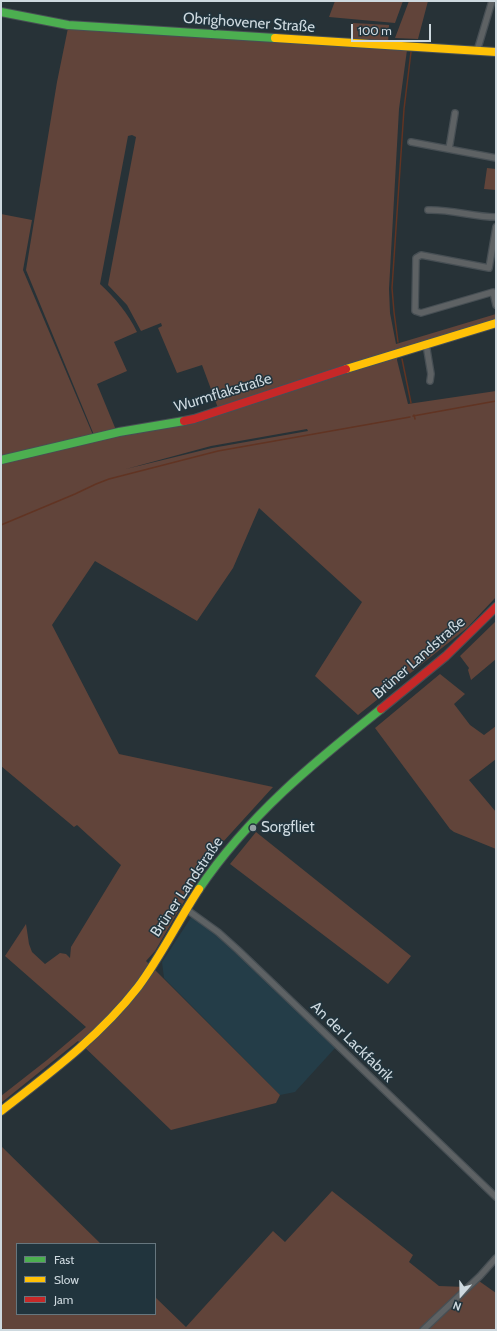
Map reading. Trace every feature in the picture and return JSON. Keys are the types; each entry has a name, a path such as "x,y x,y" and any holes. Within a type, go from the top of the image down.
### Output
{"street":[{"path":"476,51 492,1"},
{"name":"Obrighovener Straße","path":"1,12 68,25 496,52"},
{"path":"449,149 455,114"},
{"path":"411,142 496,158"},
{"path":"428,210 442,209 480,217 496,217"},
{"path":"496,227 489,268 421,255 416,258 415,311 421,313 493,292 496,304"},
{"name":"Wurmflakstraße","path":"1,460 119,432 194,419 292,386 496,323"},
{"path":"426,344 431,374 430,381"},
{"name":"Brüner Landstraße","path":"1,1111 65,1061 110,1019 142,979 186,909 227,850 270,802 309,767 428,671 496,607"},
{"name":"An der Lackfabrik","path":"186,909 218,932 238,950 496,1197"},
{"path":"423,1330 480,1276 496,1258"}],"shaded area":[{"path":"335,1 403,1 395,23 329,17"},
{"path":"409,1 428,1 418,39 395,38"},
{"path":"353,23 389,25 388,44 352,41"},
{"path":"68,28 407,50 399,109 389,289 390,313 396,344 496,314 496,320 397,351 397,360 408,404 496,391 496,597 467,628 358,715 315,676 362,602 259,508 233,568 197,621 95,561 52,625 119,754 273,787 212,854 155,951 146,961 280,1095 276,1103 171,1130 78,1041 1,1103 1,1096 86,1027 5,956 26,924 29,944 32,952 45,964 60,953 66,954 70,958 71,947 121,865 77,825 74,827 1,766 1,463 125,433 205,420 247,404 218,408 202,365 177,373 158,328 162,326 161,323 141,331 127,305 108,285 136,137 132,135 128,136 100,284 121,306 130,318 137,332 114,342 127,371 97,384 116,430 94,435 26,270 57,82","holes":["307,429 308,431 212,448 126,469 211,446"]},
{"path":"487,168 496,169 496,190 484,189"},
{"path":"1,214 32,220 23,270 93,435 1,457"},
{"path":"496,621 496,659 471,680 468,670 469,668 460,656"},
{"path":"440,674 465,694 454,704 470,725 484,735 496,726 496,759 469,780 496,812 496,849 450,829 375,728"},
{"path":"256,832 411,956 388,984 230,864"},
{"path":"192,916 223,940 336,1047 295,1092 280,1095 164,978 162,962"},
{"path":"1,1146 100,1243 16,1243 16,1315 156,1315 156,1298 186,1327 273,1231 285,1242 332,1191 413,1255 409,1262 439,1286 466,1287 419,1330 4,1330 1,1327"},
{"path":"479,1281 496,1293 496,1330 426,1330"}],"waterway":[{"path":"398,342 392,288 404,109 411,52"},
{"path":"402,359 411,403"},
{"path":"413,416 496,401"},
{"path":"414,415 415,419"},
{"path":"1,525 109,479 218,451 410,417"}],"traffic: fast":[{"path":"1,12 68,25 275,38"},
{"path":"1,460 119,432 184,421"},
{"path":"199,889 218,862 260,814 330,750 381,709"}],"traffic: slow":[{"path":"275,38 496,52"},
{"path":"346,369 496,323"},
{"path":"1,1111 74,1053 123,1005 138,987 154,963 199,889"}],"traffic: jam":[{"path":"184,421 346,369"},
{"path":"381,709 446,656 496,607"}],"place":[{"name":"Sorgfliet","path":"253,828"}]}
